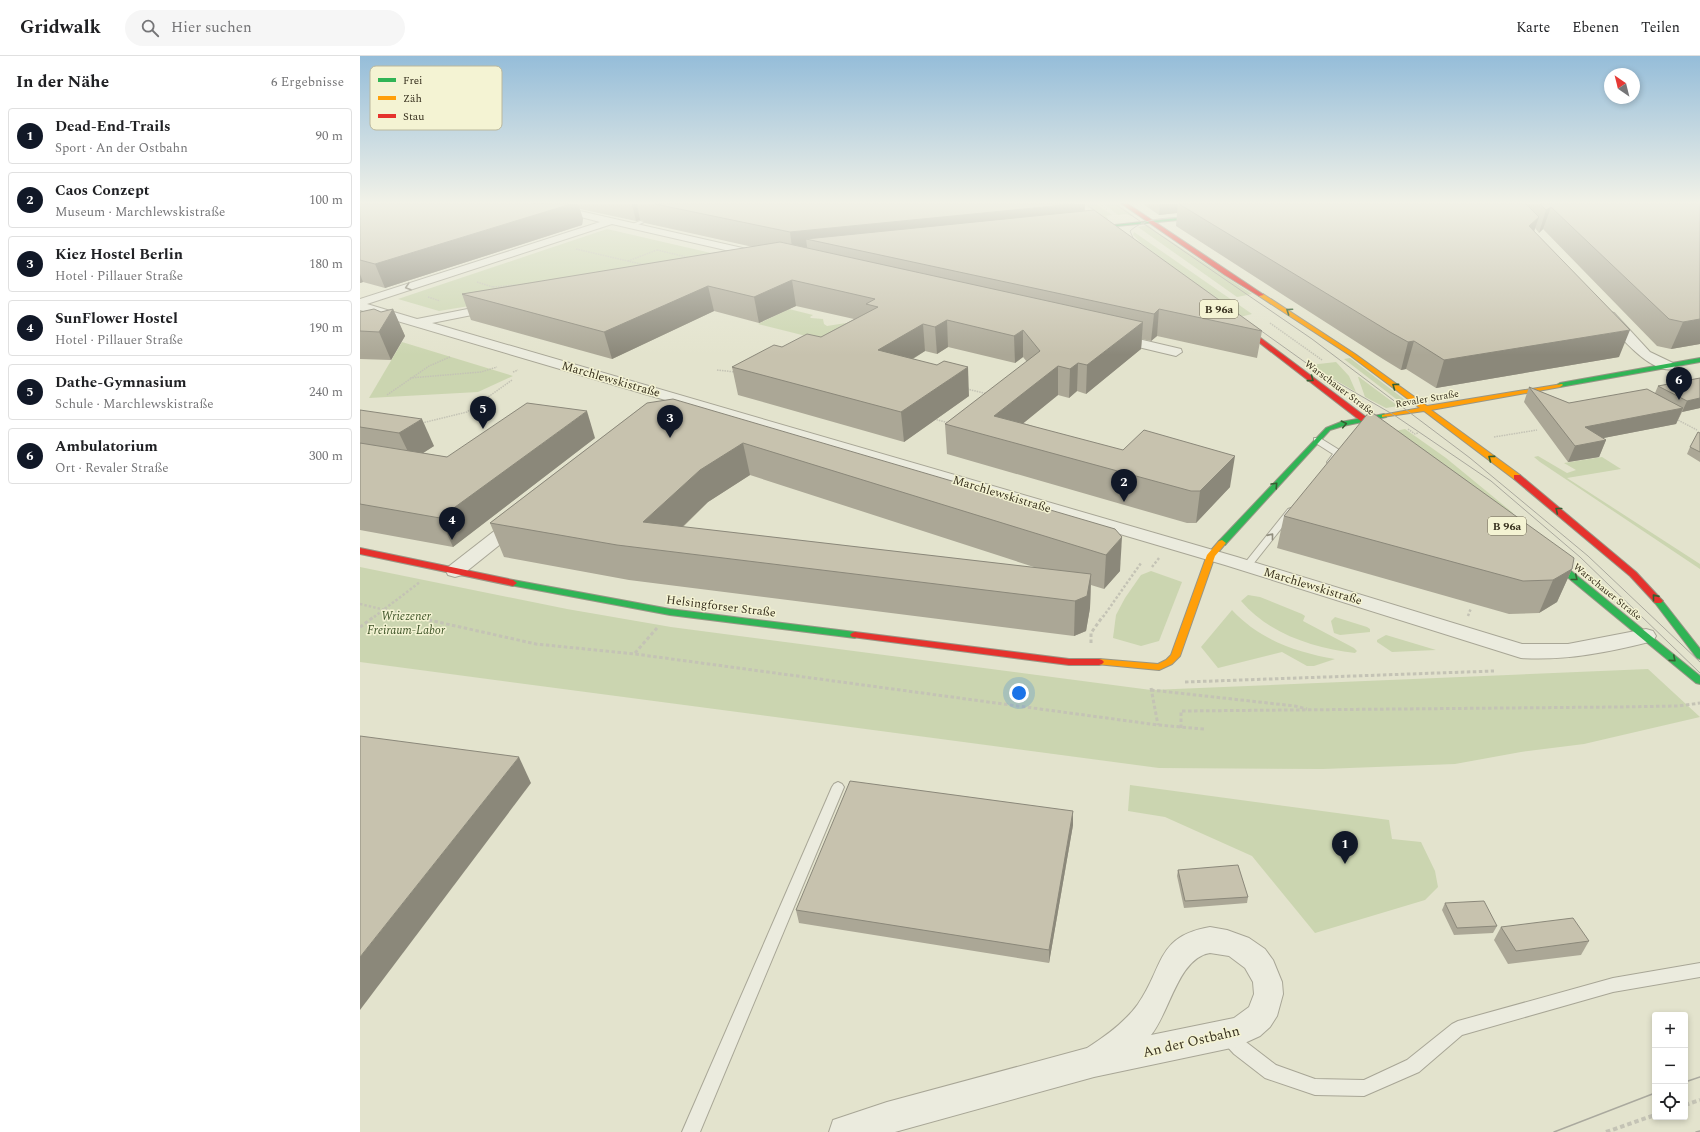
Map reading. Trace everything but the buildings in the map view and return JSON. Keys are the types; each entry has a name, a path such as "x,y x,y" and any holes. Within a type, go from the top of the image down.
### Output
{"street":[{"path":"360,305 511,254"},
{"path":"746,254 769,260 756,264"},
{"name":"Warschauer Straße","path":"1198,254 1282,307 1426,409 1522,481 1609,552 1652,593 1700,656"},
{"name":"Marchlewskistraße","path":"360,305 1247,566 1520,651 1562,653 1657,633"},
{"path":"391,328 507,305"},
{"path":"1601,306 1645,355 1668,366"},
{"name":"Warschauer Straße","path":"1230,317 1395,443"},
{"path":"1101,335 1176,352"},
{"name":"Revaler Straße","path":"1211,556 1317,440 1328,429 1336,425 1700,360"},
{"path":"661,408 677,399"},
{"path":"448,569 530,511"},
{"name":"Warschauer Straße","path":"1537,549 1657,633 1700,681"},
{"name":"Helsingforser Straße","path":"360,551 492,579 670,612 1069,662 1159,667 1169,662 1175,656 1211,556"},
{"path":"1657,633 1678,628"},
{"name":"An der Ostbahn","path":"844,1132 887,1118 1094,1062 1248,1028 1260,1018 1268,1004 1269,988 1265,974 1256,960 1243,949 1226,942 1210,940 1193,943 1181,952 1173,964 1148,1014 1125,1040 1094,1062"}],"lane":[{"path":"1317,440 1338,453 1324,470"},
{"path":"1247,566 1295,506"},
{"path":"691,1132 838,787"},
{"path":"1227,1033 1240,1048 1271,1072 1314,1087 1364,1088 1413,1066 1458,1029 1613,985 1700,970"}],"path":[{"path":"598,254 650,266"},
{"path":"627,261 646,254"},
{"path":"676,254 698,259"},
{"path":"631,267 639,264"},
{"path":"474,281 497,289"},
{"path":"493,287 521,285"},
{"path":"1268,322 1322,360"},
{"path":"387,395 410,378 450,357"},
{"path":"1314,361 1328,359"},
{"path":"410,378 481,372 497,367"},
{"path":"717,370 741,371"},
{"path":"422,423 468,412 512,380"},
{"path":"960,387 989,395"},
{"path":"930,418 951,423"},
{"path":"1676,418 1697,430"},
{"path":"1494,437 1537,430"},
{"path":"1087,662 1091,633 1141,563"},
{"path":"360,627 384,609 448,569"},
{"path":"360,604 536,644 635,654 1158,725 1204,729"},
{"path":"635,654 670,612"},
{"path":"1185,682 1494,671"},
{"path":"1158,725 1151,691 1295,706 1309,710"},
{"path":"1181,728 1181,711 1616,707 1678,706 1700,703"},
{"path":"1688,1104 1700,1100"},
{"path":"1606,1132 1652,1116"}],"green space":[{"path":"532,254 716,254 737,259 735,262 439,311 398,299"},
{"path":"1156,254 1166,254 1252,314 1240,317"},
{"path":"1176,254 1191,254 1252,294 1237,297"},
{"path":"789,309 813,315 810,317 811,318 823,319 824,324 827,326 846,323 871,329 842,345 758,324"},
{"path":"402,342 513,376 478,392 369,398"},
{"path":"1350,358 1409,403 1404,405 1344,359"},
{"path":"1336,362 1349,376 1356,392 1310,365"},
{"path":"1358,377 1398,406 1386,408 1365,397"},
{"path":"1405,429 1446,458 1513,513 1510,513 1390,432"},
{"path":"1538,456 1567,473 1576,470 1564,463 1602,457 1621,469 1567,478 1700,564 1700,569 1534,457"},
{"name":"Wriezener Freiraum-Labor","path":"360,567 567,609 671,627 1151,690 1648,669 1700,717 1584,744 1521,752 1455,764 1323,769 1159,768 360,662"},
{"path":"1151,571 1182,582 1159,641 1141,646 1113,638 1116,615 1125,598 1141,575"},
{"path":"1248,595 1260,597 1302,614 1305,616 1303,621 1357,651 1355,653 1323,647 1293,638 1278,631 1252,613 1241,601"},
{"path":"1232,610 1254,629 1279,643 1306,653 1335,659 1314,666 1307,666 1282,652 1218,668 1201,647"},
{"path":"1335,617 1367,627 1370,629 1370,632 1340,635 1334,633 1331,621"},
{"path":"1386,635 1436,650 1392,652 1377,642 1377,640"},
{"path":"1130,785 1389,820 1392,839 1421,842 1435,871 1438,887 1425,900 1315,933 1252,856 1165,817 1128,811"}],"tram line":[{"path":"1188,254 1312,339 1470,458 1588,556 1700,662"},
{"path":"1253,325 1316,370 1394,415 1491,481 1580,557 1700,673"},
{"path":"1688,1081 1700,1077"},
{"path":"1554,1132 1652,1094"},
{"path":"1696,1132 1700,1131"}],"traffic: fast":[{"path":"1560,385 1700,360"},
{"path":"1222,543 1328,429 1341,424 1384,416"},
{"path":"1546,555 1700,681"},
{"path":"513,583 670,612 855,635"},
{"path":"1658,601 1700,656"}],"traffic: slow":[{"path":"1261,295 1353,355 1517,477"},
{"path":"1384,416 1560,385"},
{"path":"1099,662 1159,667 1169,662 1175,656 1211,555 1222,543"}],"traffic: jam":[{"path":"1198,254 1261,295"},
{"path":"1236,322 1387,437"},
{"path":"1517,477 1633,574 1658,601"},
{"path":"360,551 513,583"},
{"path":"855,635 1069,662 1099,662"}],"place":[{"name":"Ambulatorium","path":"1679,400"},
{"name":"Dathe-Gymnasium","path":"483,429"},
{"name":"Kiez Hostel Berlin","path":"670,438"},
{"name":"Caos Conzept","path":"1124,502"},
{"name":"SunFlower Hostel","path":"452,540"},
{"name":"Dead-End-Trails","path":"1345,864"}]}
